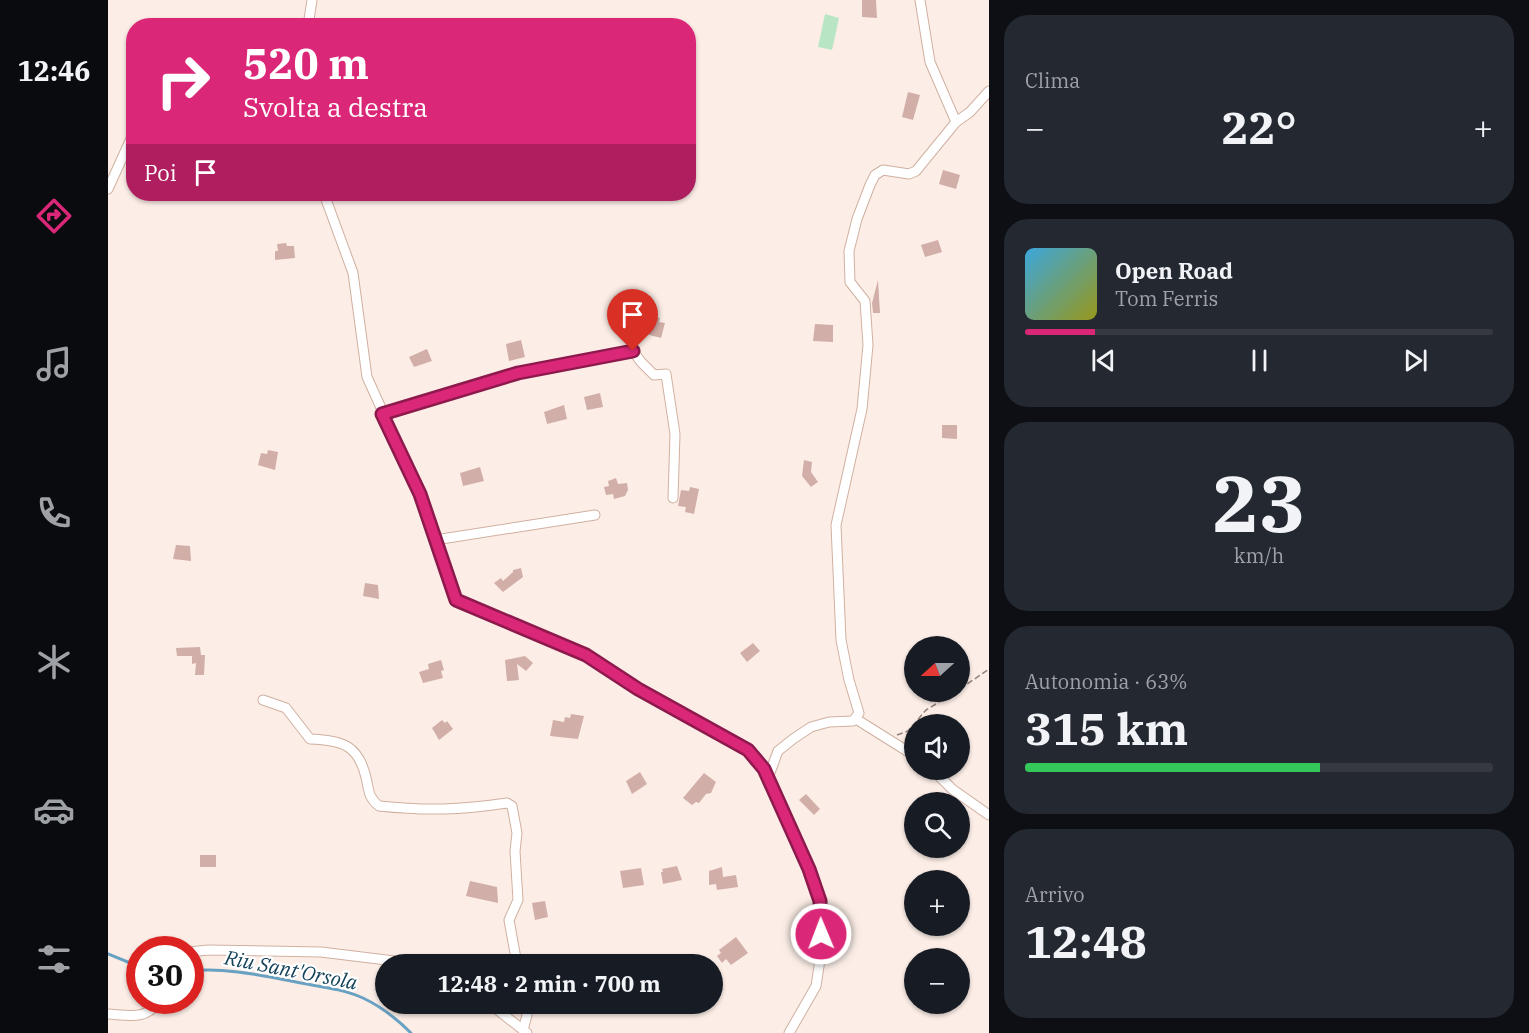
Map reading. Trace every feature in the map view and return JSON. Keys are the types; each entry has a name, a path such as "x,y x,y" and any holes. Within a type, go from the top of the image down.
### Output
{"street":[{"path":"309,18 312,0"},
{"path":"920,0 930,62 956,122"},
{"path":"768,778 778,751 792,739 811,727 829,722 850,722 856,719 859,710 849,680 841,640 836,525 862,409 868,345 865,302 850,282 849,251 857,219 875,175 883,170 909,174 916,171 956,122 970,112 989,91"},
{"path":"108,189 126,150"},
{"path":"327,201 353,273 367,378 420,494 456,600 586,655 638,689 748,750 768,778 820,901 821,953 816,986 789,1033"},
{"path":"382,414 518,373 633,351 654,375 666,374 675,434 673,498"},
{"path":"435,540 595,515"},
{"path":"263,700 286,708 310,739 338,741 351,749 364,769 370,797 379,806 423,811 461,810 507,803 512,806 517,832 515,851 518,900 508,920 515,954"},
{"path":"856,719 904,749"},
{"path":"942,780 951,789 989,815"},
{"path":"204,950 321,952 375,959"},
{"path":"108,1014 146,1014"},
{"path":"503,1014 525,1031"},
{"path":"525,1031 527,1014"}],"path":[{"path":"970,682 989,669"},
{"path":"888,739 908,731 926,710 939,702"}],"green space":[{"path":"825,14 839,18 832,50 818,47"}],"building":[{"path":"862,0 876,0 877,18 862,17"},
{"path":"908,92 920,95 913,120 902,117"},
{"path":"943,170 960,175 956,189 939,184"},
{"path":"938,240 942,252 925,257 921,245"},
{"path":"286,243 287,246 294,246 295,258 275,260 275,251 278,251 277,244"},
{"path":"878,280 880,313 873,313 872,303"},
{"path":"650,315 660,318 659,322 665,323 661,338 646,334"},
{"path":"815,324 833,325 833,342 813,341"},
{"path":"521,340 525,357 509,361 506,344"},
{"path":"427,349 432,361 414,367 409,357"},
{"path":"600,393 603,407 587,410 584,397"},
{"path":"564,405 567,419 547,424 544,412"},
{"path":"942,425 957,425 957,439 942,438"},
{"path":"268,450 278,452 275,470 258,465 261,453 267,454"},
{"path":"804,460 812,462 811,472 818,482 811,487 802,476"},
{"path":"480,467 484,481 463,486 460,473"},
{"path":"616,478 618,484 627,483 628,490 625,496 614,499 613,494 606,495 604,487 609,486 608,481"},
{"path":"690,487 699,489 694,514 685,512 686,507 678,506 681,490 689,491"},
{"path":"176,545 190,546 191,561 173,559"},
{"path":"521,568 523,577 503,592 494,583 501,578 503,581 513,570"},
{"path":"365,583 378,585 379,599 363,596"},
{"path":"753,643 760,651 747,662 740,653"},
{"path":"200,647 201,655 205,655 204,675 195,675 196,663 192,664 192,656 177,656 176,648"},
{"path":"525,656 533,663 526,671 517,664 519,680 507,681 505,660"},
{"path":"441,660 444,670 441,671 443,678 423,683 419,672 429,669 428,664"},
{"path":"571,714 584,716 578,739 550,736 553,720 564,722 565,717 570,718"},
{"path":"442,720 445,723 447,721 453,729 439,740 432,728"},
{"path":"640,772 647,784 632,794 626,781"},
{"path":"704,773 716,782 711,793 706,794 699,803 692,805 683,798"},
{"path":"806,794 820,809 814,815 799,800"},
{"path":"200,855 216,855 216,867 200,867"},
{"path":"677,866 682,880 663,884 662,869"},
{"path":"722,867 723,877 736,875 738,887 717,890 716,884 709,885 709,871"},
{"path":"641,868 644,885 623,888 620,871"},
{"path":"470,881 497,887 498,903 466,896"},
{"path":"545,901 548,917 535,920 532,903"},
{"path":"736,937 748,953 731,965 726,959 723,962 723,954 720,954 719,950"}],"waterway":[{"name":"Riu Sant'Orsola","path":"108,954 126,961"},
{"name":"Riu Sant'Orsola","path":"204,970 267,976 346,992 376,1005 411,1033"}],"route":[{"path":"633,351 518,373 382,414 420,494 456,600 586,655 638,689 748,750 764,769 809,869 820,901 821,934"}]}
